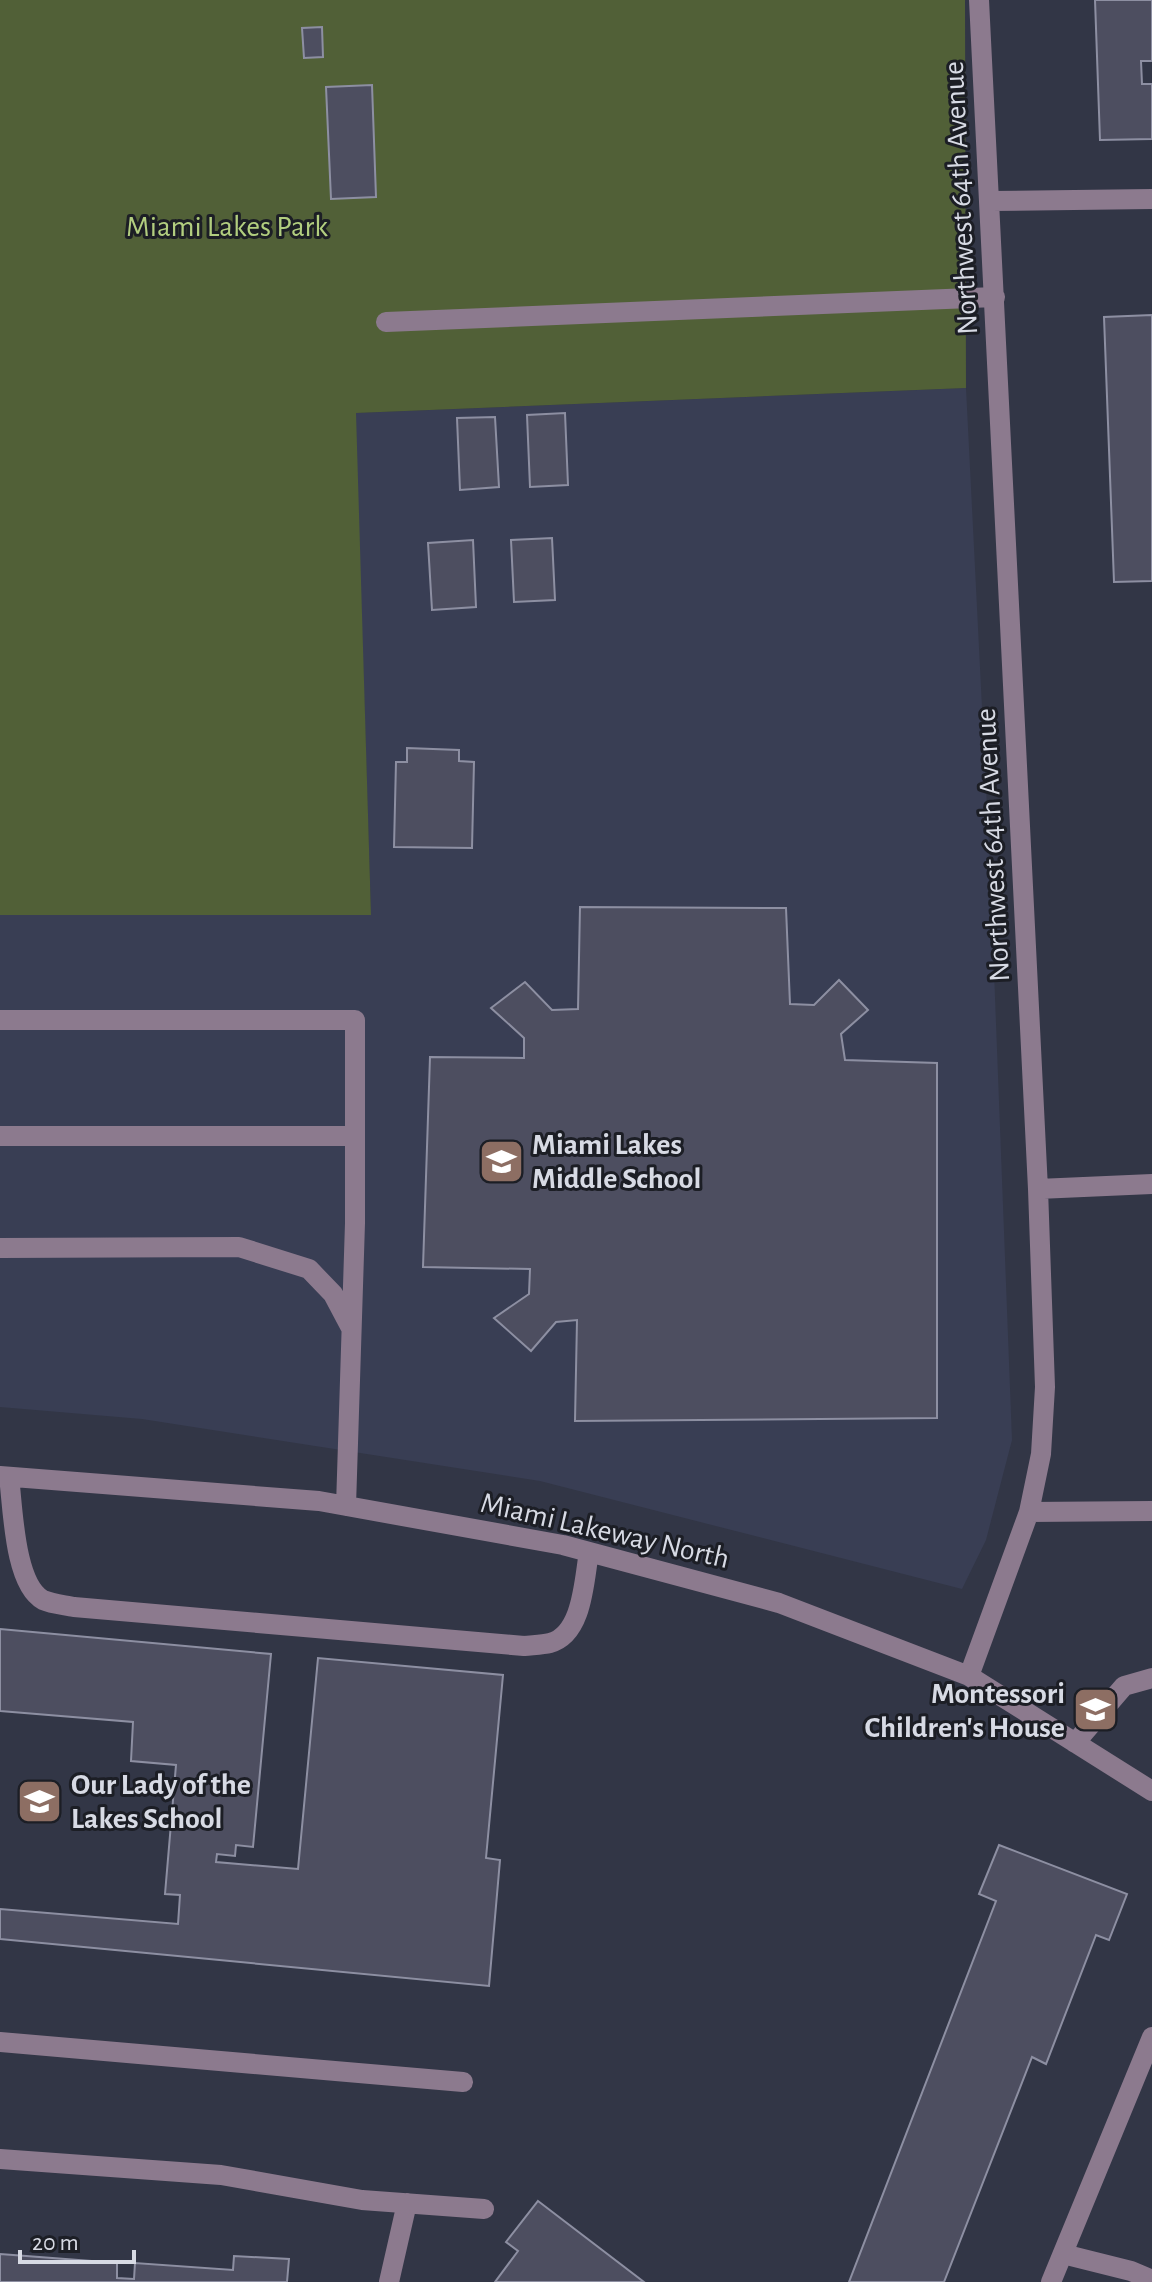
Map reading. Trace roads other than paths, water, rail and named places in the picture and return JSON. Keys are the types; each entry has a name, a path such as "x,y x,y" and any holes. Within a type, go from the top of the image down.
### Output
{"street":[{"name":"Northwest 64th Avenue","path":"969,1676 1029,1512 1041,1454 1045,1387 991,201 979,0"},
{"path":"991,201 1152,199"},
{"path":"386,322 995,297"},
{"path":"0,1020 355,1020 346,1506"},
{"path":"0,1136 355,1136"},
{"path":"1038,1189 1152,1184"},
{"path":"0,1248 239,1247 309,1269 333,1294 351,1328"},
{"path":"4,1477 20,1560 28,1584 43,1599 74,1607 524,1646 552,1643 567,1633 578,1611 589,1552"},
{"name":"Miami Lakeway North","path":"4,1477 319,1501 589,1552 779,1603 969,1676 1152,1791"},
{"path":"1029,1512 1152,1511"},
{"path":"1075,1743 1124,1686 1152,1678"},
{"path":"1051,2282 1152,2037"},
{"path":"0,2042 463,2082"},
{"path":"0,2159 221,2175 362,2200 484,2209"},
{"path":"389,2282 407,2203"},
{"path":"1063,2254 1131,2271 1152,2280"}],"place":[{"name":"Miami Lakes Middle School","path":"501,1161"},
{"name":"Montessori Children's House","path":"1096,1710"},
{"name":"Our Lady of the Lakes School","path":"40,1801"}],"park label":[{"name":"Miami Lakes Park","path":"227,226"}]}
